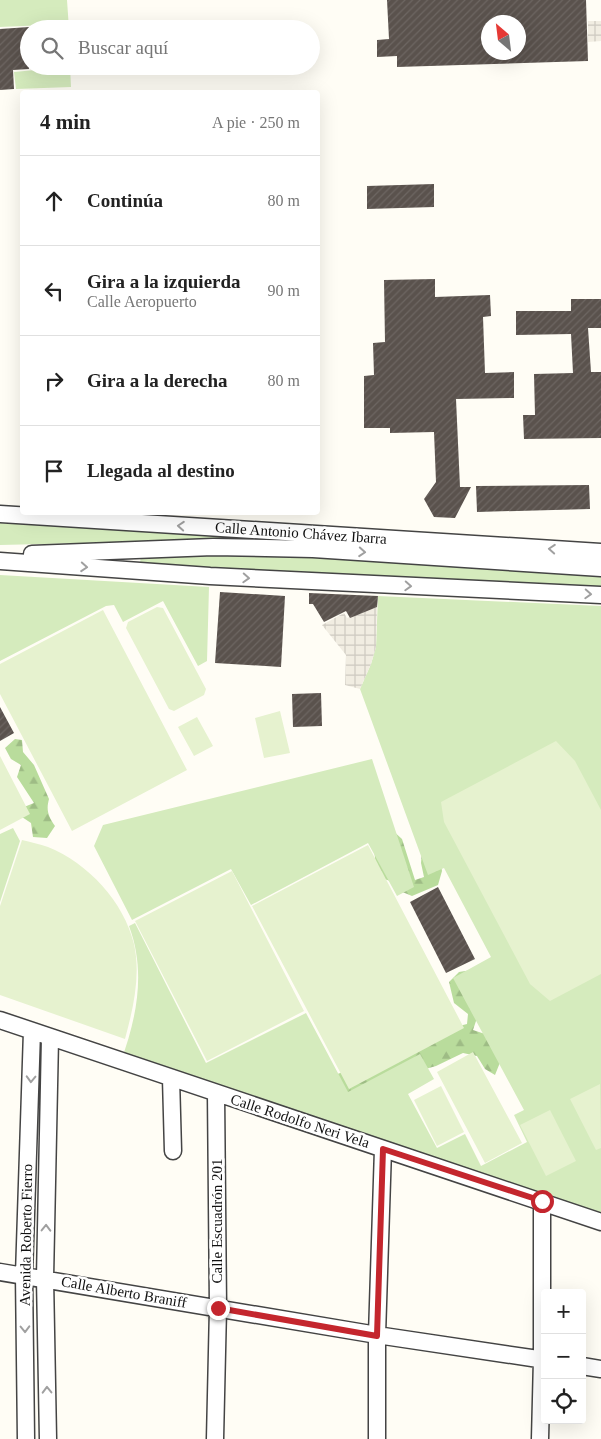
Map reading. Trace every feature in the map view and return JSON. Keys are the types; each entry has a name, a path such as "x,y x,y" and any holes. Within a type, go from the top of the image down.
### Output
{"street":[{"name":"Calle Antonio Chávez Ibarra","path":"0,514 601,552"},
{"path":"0,556 214,547 313,549 601,568"},
{"path":"0,561 210,576 601,595"},
{"name":"Calle Rodolfo Neri Vela","path":"0,1020 601,1222"},
{"name":"Avenida Roberto Fierro","path":"26,1439 24,1275 32,1031"},
{"name":"Avenida Roberto Fierro","path":"48,1439 45,1278 50,1038"},
{"path":"171,1078 173,1151"},
{"name":"Calle Escuadrón 201","path":"215,1439 218,1308 216,1093"},
{"path":"377,1439 377,1336 383,1149"},
{"path":"542,1201 543,1334"},
{"name":"Calle Alberto Braniff","path":"0,1272 45,1278 377,1336 541,1360"},
{"path":"586,1367 601,1370"},
{"path":"540,1439 542,1379"}],"green space":[{"path":"0,0 67,0 68,20 20,20 20,26 0,27"},
{"path":"20,71 20,75 70,75 71,87 16,89 14,72"},
{"path":"0,523 277,538 276,541 215,540 0,545"},
{"path":"141,554 277,554 601,568 601,590 140,564"},
{"path":"0,575 209,587 207,661 198,666 163,601 123,622 114,605 106,606 0,661"},
{"path":"378,596 601,606 601,1223 121,1061 131,1028 137,994 137,960 129,926 135,923 206,1063 306,1013 348,1092 420,1054 434,1079 408,1094 437,1148 465,1134 481,1166 527,1142 514,1115 524,1110 453,978 491,957 444,868 428,875 360,689 376,647"},
{"path":"157,607 163,608 206,689 204,695 174,711 169,709 126,628 128,622"},
{"path":"103,610 187,770 72,831 0,694 0,664"},
{"path":"280,711 290,753 264,758 255,718"},
{"path":"197,717 213,746 194,756 178,727"},
{"path":"15,739 22,740 23,752 34,765 49,799 48,813 55,826 47,838 33,837 31,823 22,817 24,807 34,803 17,777 21,765 11,759 5,748"},
{"path":"556,741 575,761 601,810 601,974 550,1001 530,984 444,822 441,802"},
{"path":"0,756 30,814 0,830"},
{"path":"372,759 414,887 397,896 368,843 251,905 231,869 132,920 94,846 103,825"},
{"path":"13,828 20,841 0,902 0,834"},
{"path":"391,829 402,839 415,880 424,877 421,863 422,851 440,859 442,871 438,885 412,896 400,891 397,883 384,879 376,868 374,848"},
{"path":"22,840 48,847 77,863 102,886 122,913 134,944 137,968 133,1004 125,1039 0,995 0,906"},
{"path":"368,845 464,1028 349,1089 252,906"},
{"path":"232,871 304,1011 207,1061 135,921"},
{"path":"472,970 478,1015 473,1030 488,1035 501,1060 495,1075 485,1069 477,1056 463,1053 436,1066 422,1070 397,1084 394,1146 330,1077 467,1024 468,1014 454,1003 449,982 459,972"},
{"path":"473,1052 522,1143 485,1163 437,1072"},
{"path":"600,1084 601,1148 596,1150 570,1099"},
{"path":"441,1086 464,1132 437,1146 414,1100"},
{"path":"550,1110 576,1161 546,1176 520,1125"}],"shaded area":[{"path":"588,21 601,21 601,41 588,42"},
{"path":"377,607 376,647 371,664 360,689 345,685 346,655 322,625 344,613 347,618"}],"building":[{"path":"387,0 586,0 588,61 397,67 397,56 377,57 377,40 389,39"},
{"path":"20,28 20,70 13,70 14,89 0,90 0,29"},
{"path":"434,184 434,207 367,209 367,186"},
{"path":"435,279 435,297 490,295 491,316 483,317 485,373 514,372 514,398 456,399 460,487 471,487 455,518 434,517 424,499 436,482 434,432 390,433 390,428 364,428 364,376 374,375 373,343 385,342 384,280"},
{"path":"571,299 601,299 601,328 588,328 591,372 601,372 601,438 524,439 523,415 535,415 534,374 573,373 571,334 516,335 516,311 571,311"},
{"path":"589,485 590,509 477,512 476,486"},
{"path":"220,592 285,596 281,667 215,663"},
{"path":"309,593 378,596 377,607 350,618 346,611 324,622 313,604 309,604"},
{"path":"321,693 322,726 293,727 292,694"},
{"path":"0,707 14,733 0,741"},
{"path":"438,887 475,959 446,973 410,902"}],"route":[{"path":"218,1308 377,1336 383,1149 542,1201"}]}
